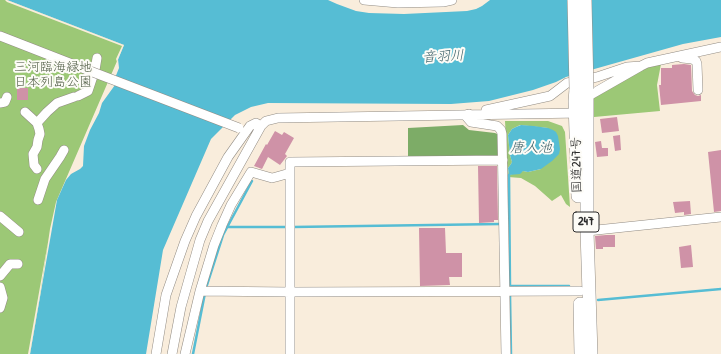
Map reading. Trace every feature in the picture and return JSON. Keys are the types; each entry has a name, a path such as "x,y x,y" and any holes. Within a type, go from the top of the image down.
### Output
{"highway":[{"name":"国道247号","path":"574,0 583,91"},
{"name":"国道247号","path":"581,354 581,113 583,91 585,0"},
{"name":"国道247号","path":"581,113 591,354"}],"street":[{"path":"364,0 397,2 443,2 452,0"},
{"path":"0,36 243,129"},
{"path":"583,91 592,94 600,91 647,63 721,48"},
{"path":"676,57 696,61 698,64 698,90"},
{"path":"88,91 95,70 97,58"},
{"path":"465,115 550,96 567,83 597,77 627,67 640,66"},
{"path":"38,123 47,112 57,104 94,89 102,73"},
{"path":"25,112 38,123 40,134 33,159 34,165 37,169"},
{"path":"172,354 181,307 208,221 261,126 266,121 278,118 581,113"},
{"path":"465,115 473,123 498,126 502,134 506,354"},
{"path":"156,354 166,295 185,241 196,216 243,129 256,123 261,126"},
{"path":"38,200 45,179 60,157 63,149"},
{"path":"290,354 290,162 502,160"},
{"path":"185,354 200,291 214,244 231,205 250,172 272,178 290,173"},
{"path":"0,216 20,232"},
{"path":"586,231 721,217"},
{"path":"0,276 10,264 18,264"},
{"path":"0,287 2,298 0,308"},
{"path":"200,291 580,291"}],"green space":[{"name":"三河臨海緑地 日本列島公園","path":"0,0 7,0 124,45 56,202 50,229 30,354 0,354"},
{"path":"661,64 657,85 660,111 594,117 594,96 650,66"},
{"path":"505,121 548,121 562,126 565,132 570,207 566,204 561,195 552,201 535,186 521,178 508,177","holes":["520,125 548,128 541,169 528,172 523,171 509,175 508,168 512,162 508,135 512,129"]},
{"path":"463,125 469,130 497,134 498,156 408,158 408,128"}],"water":[{"name":"音羽川","path":"7,0 328,0 356,11 404,14 467,11 476,9 490,0 721,0 721,37 683,44 566,77 533,90 489,101 451,104 268,103 251,107 235,115 211,139 163,250 146,354 30,354 57,200 66,180 71,174 83,166 84,146 102,103 115,85 115,78 119,68 118,59 124,45"},
{"name":"唐人池","path":"521,125 548,128 556,132 560,149 559,154 541,169 528,172 523,171 520,174 509,175 508,168 512,162 508,135 512,129"}],"pier":[{"path":"5,0 124,45 117,62 116,59 122,46"},
{"path":"48,242 30,354 28,354"}],"building":[{"path":"672,65 691,65 692,91 695,95 701,95 701,101 661,105 659,85 661,85 661,68 672,68"},
{"path":"17,88 28,88 28,100 17,100"},
{"path":"617,117 619,131 602,133 600,119"},
{"path":"275,131 282,135 284,132 294,138 285,154 287,156 280,165 268,157 262,169 254,166 266,144 267,145"},
{"path":"620,135 621,150 615,151 613,136"},
{"path":"601,141 602,148 608,148 608,156 597,157 595,142"},
{"path":"721,150 721,211 714,212 708,152"},
{"path":"478,166 497,166 498,220 494,220 494,222 479,223"},
{"path":"690,201 691,214 684,215 684,212 675,213 673,202"},
{"path":"419,228 445,228 446,253 462,253 462,277 449,277 450,285 420,286"},
{"path":"615,235 615,247 603,247 603,249 596,249 595,236"},
{"path":"691,245 693,267 681,268 679,247"}],"waterway":[{"path":"509,175 510,286 569,286"},
{"path":"206,288 223,235 252,181"},
{"path":"293,227 500,224"},
{"path":"226,227 288,227"},
{"path":"598,300 721,289"},
{"path":"193,354 205,293"},
{"path":"510,295 511,354"}]}
